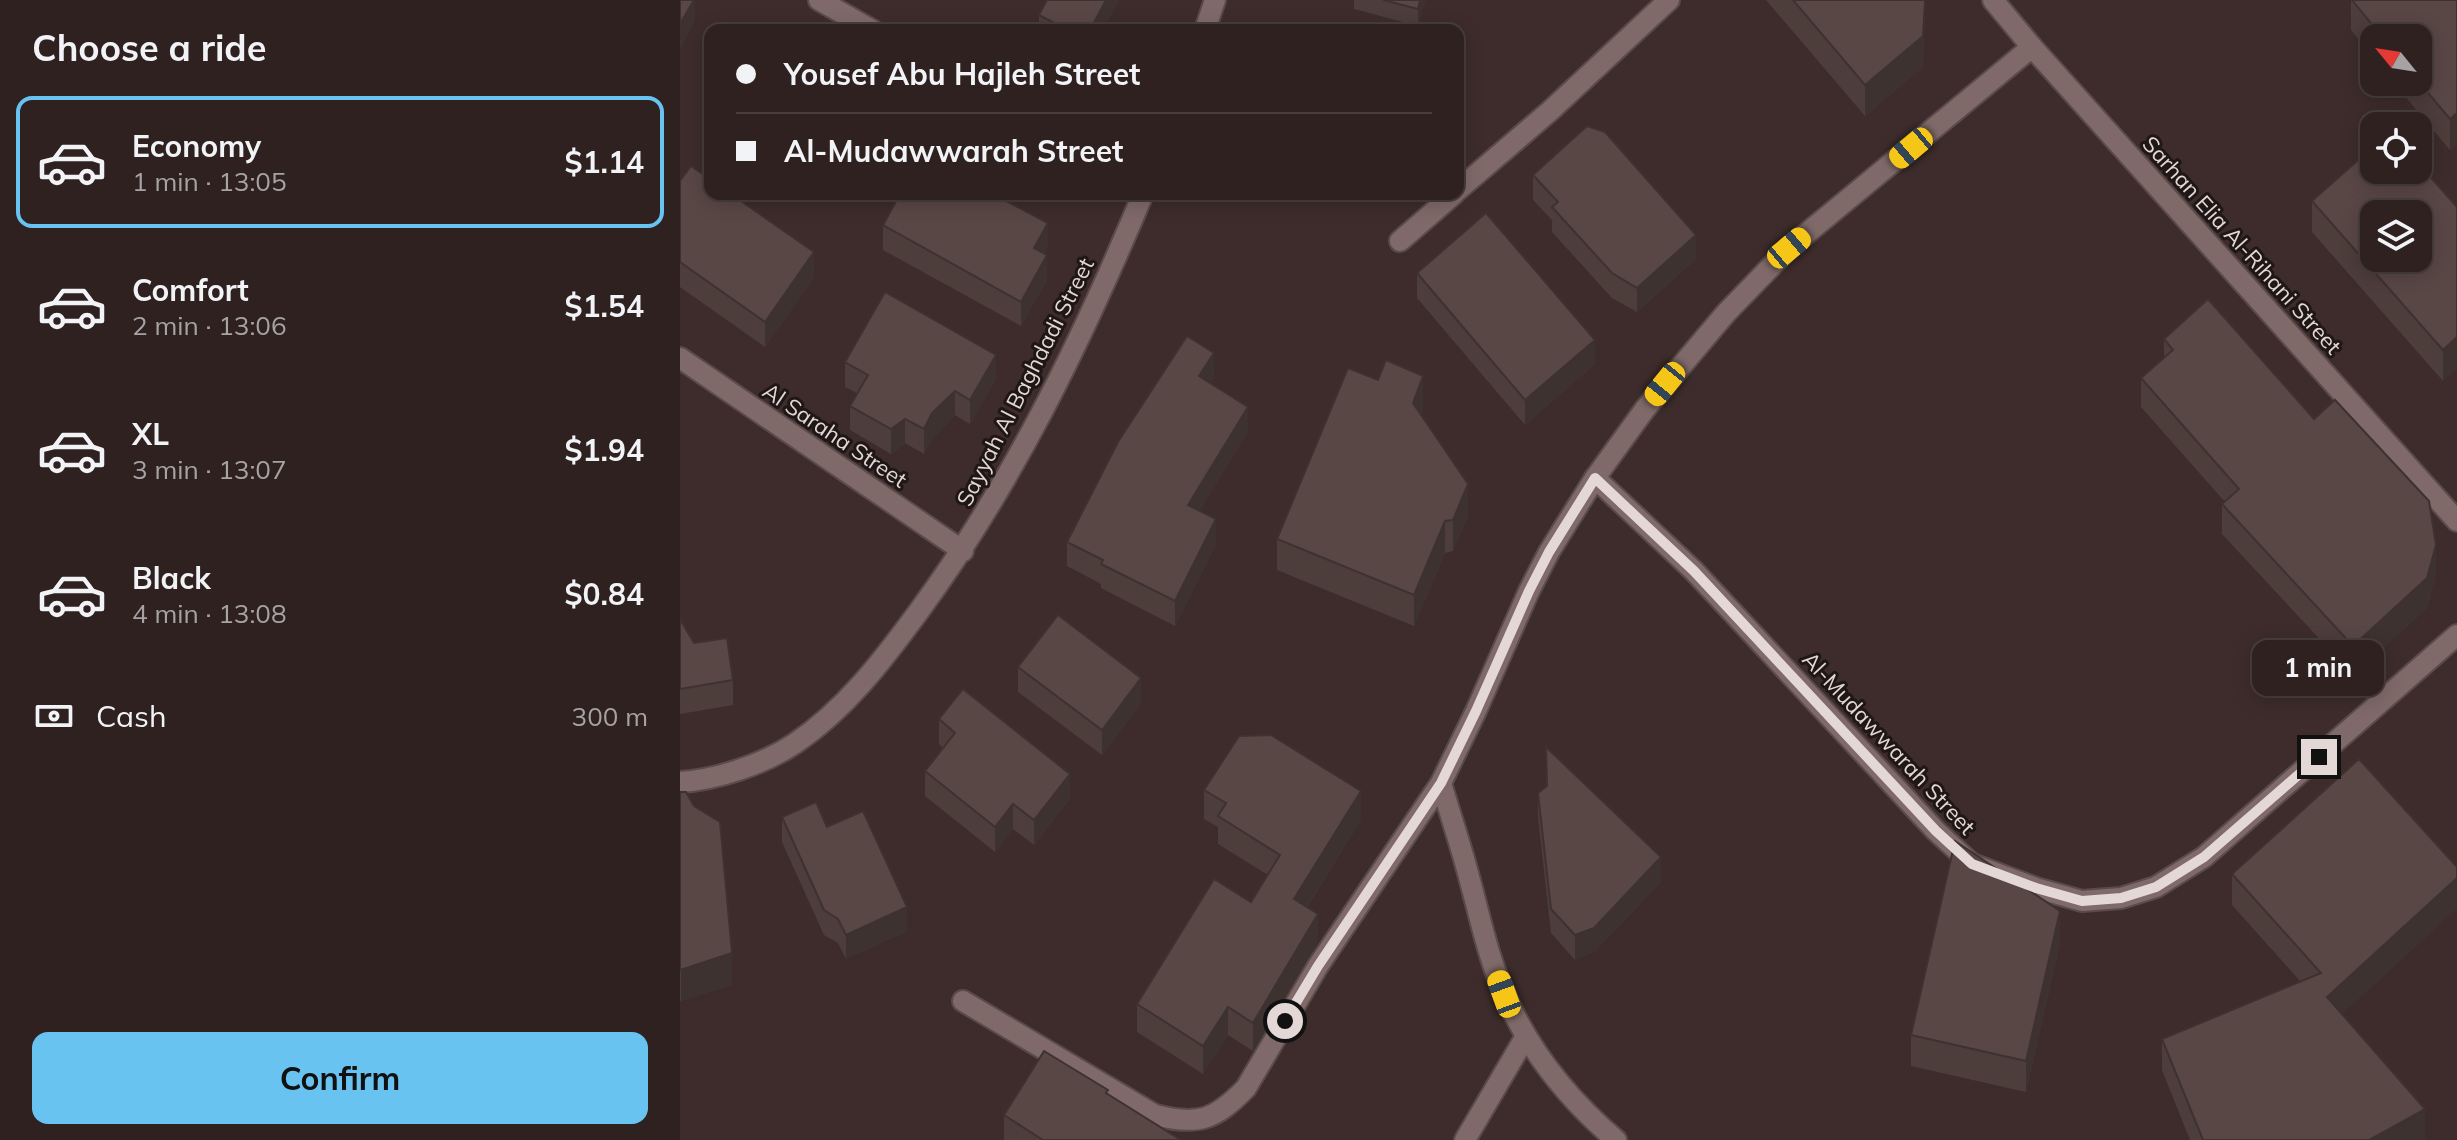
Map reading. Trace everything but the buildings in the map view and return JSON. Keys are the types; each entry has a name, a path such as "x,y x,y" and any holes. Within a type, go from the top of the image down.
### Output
{"street":[{"path":"819,0 861,24"},
{"path":"1207,24 1215,0"},
{"path":"1464,185 1550,111 1669,0"},
{"name":"Sarhan Elia Al-Rihani Street","path":"1993,0 2457,521"},
{"path":"963,1001 1155,1115 1186,1122 1202,1119 1227,1105 1246,1088 1318,966 1441,783 1549,552 1595,478 1645,409 1750,287 1789,248 2032,47"},
{"name":"Sayyah Al Baghdadi Street","path":"680,782 739,770 794,745 839,707 883,660 963,551 1035,427 1082,332 1140,200"},
{"path":"1400,241 1447,200"},
{"name":"Al Saraha Street","path":"680,358 963,551"},
{"name":"Al-Mudawwarah Street","path":"1595,478 1694,571 1936,831 1972,864 2082,901 2121,898 2156,887 2204,857 2457,635"},
{"path":"1441,783 1487,948 1504,994 1551,1074 1588,1116 1616,1140"},
{"path":"1465,1140 1526,1036"}],"route":[{"path":"1285,1021 1318,966 1441,783 1529,591 1595,478 1694,571 1936,831 1972,864 2082,901 2121,898 2156,887 2204,857 2319,757"}]}
